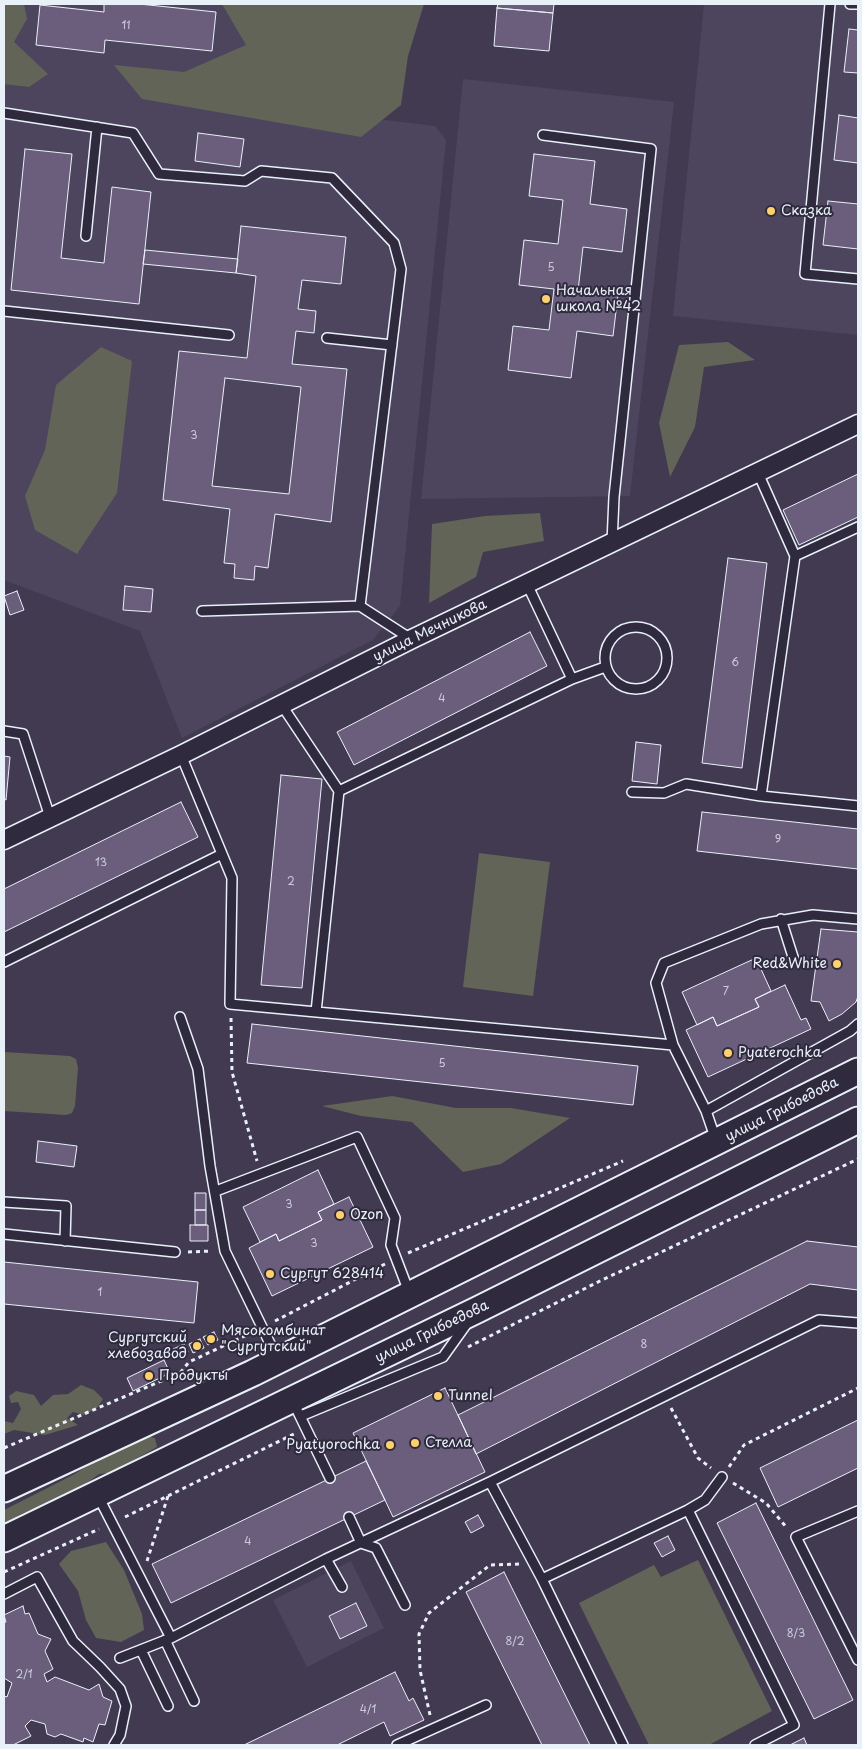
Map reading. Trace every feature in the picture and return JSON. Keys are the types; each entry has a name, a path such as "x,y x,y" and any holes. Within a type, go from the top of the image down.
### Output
{"main road":[{"name":"улица Грибоедова","path":"5,1486 278,1360 858,1071"},
{"name":"улица Грибоедова","path":"4,1539 96,1494 296,1408 477,1310 858,1120"}],"street":[{"name":"улица Мечникова","path":"4,840 181,755 281,703 858,424"}],"lane":[{"path":"830,4 804,274 858,279"},
{"path":"850,4 858,4"},
{"path":"4,113 133,132 159,174 246,181 261,171 332,178 394,243 402,270 360,606"},
{"path":"86,236 97,127"},
{"path":"543,135 651,149 614,497 612,543"},
{"path":"4,312 229,335"},
{"path":"327,338 392,345"},
{"path":"758,473 795,556 762,796"},
{"path":"795,556 858,527"},
{"path":"527,584 572,678"},
{"path":"202,611 360,606 412,640"},
{"path":"627,627 652,630 667,649 664,673 645,689 620,686 605,666 608,642 627,627"},
{"path":"339,791 572,678 605,666"},
{"path":"281,703 339,791 316,1012"},
{"path":"4,730 22,734 50,817"},
{"path":"181,755 232,878 230,1004 673,1044"},
{"path":"632,792 664,794 686,784 762,796 858,806"},
{"path":"4,962 222,854"},
{"path":"717,1142 706,1111 673,1044 656,983 664,963 761,924 781,919 813,915 858,919"},
{"path":"781,919 794,960"},
{"path":"180,1017 198,1069 210,1166 216,1191 225,1251 278,1360"},
{"path":"706,1111 850,1031 858,1024"},
{"path":"216,1191 357,1137 395,1218 391,1245 410,1294"},
{"path":"4,1202 66,1206 65,1241"},
{"path":"4,1234 175,1252"},
{"path":"120,1658 168,1639 326,1559 490,1482 819,1320 858,1323"},
{"path":"296,1408 330,1478"},
{"path":"542,1578 688,1510 705,1500 722,1477"},
{"path":"490,1482 542,1578 622,1745"},
{"path":"96,1494 141,1580 194,1701"},
{"path":"688,1510 794,1726 755,1745"},
{"path":"858,1511 796,1537 858,1660"},
{"path":"348,1517 361,1543 376,1548 405,1605"},
{"path":"326,1559 342,1587"},
{"path":"4,1594 37,1577 73,1641 120,1689 126,1706 120,1735 114,1745"},
{"path":"141,1650 168,1706"},
{"path":"397,1745 486,1705"}],"path":[{"path":"230,1004 232,1072 260,1174"},
{"path":"4,1448 180,1374 189,1362 262,1328 395,1258 629,1158"},
{"path":"466,1348 600,1281 858,1159"},
{"path":"175,1252 225,1251"},
{"path":"722,1477 744,1445 858,1388"},
{"path":"4,1572 111,1524 306,1429"},
{"path":"141,1580 168,1495"},
{"path":"433,1729 420,1670 419,1634 429,1613 490,1565 534,1563"}],"shaded area":[{"path":"4,4 238,4 250,18 251,104 435,126 446,140 400,606 373,640 182,738 140,631 4,580"},
{"path":"4,4 24,4 27,19 14,42 48,74 29,87 4,84"},
{"path":"222,4 424,4 408,56 401,105 361,137 142,99 114,65 184,72 246,45"},
{"name":"Сказка","path":"704,4 858,4 858,335 673,316"},
{"name":"Начальная школа №42","path":"463,79 674,102 630,496 421,499"},
{"path":"728,342 755,360 704,367 695,427 670,477 659,423 679,345"},
{"path":"101,347 132,361 117,493 77,554 35,530 25,496 45,450 56,385"},
{"path":"540,513 544,541 483,552 476,577 429,603 432,524 485,516"},
{"path":"479,853 550,862 533,996 463,987"},
{"path":"4,1052 70,1056 76,1059 78,1068 75,1106 72,1113 66,1115 4,1111"},
{"path":"392,1096 456,1108 511,1108 570,1118 501,1164 463,1172 412,1122 361,1116 322,1106"},
{"path":"81,1385 94,1390 103,1399 97,1408 84,1415 73,1412 67,1418 78,1425 45,1435 14,1430 4,1434 4,1421 13,1423 21,1409 18,1402 11,1403 9,1396 16,1391 34,1395 41,1406 53,1395 68,1394"},
{"path":"146,1436 155,1438 157,1447 123,1466 117,1472 99,1474 75,1492 21,1514 4,1525 4,1510 73,1475 103,1456"},
{"path":"106,1542 124,1570 142,1614 144,1630 121,1642 96,1638 86,1620 78,1591 59,1564 71,1551"},
{"path":"698,1560 772,1711 709,1745 649,1745 579,1603 654,1565 661,1577"},
{"path":"351,1561 384,1628 307,1667 273,1600"}],"building":[{"path":"104,4 139,4 216,12 212,51 105,40 104,53 36,45 40,5 104,12"},
{"path":"498,4 554,4 553,13 497,8"},
{"path":"497,8 553,13 549,51 494,46"},
{"path":"849,29 858,30 858,73 844,72"},
{"path":"839,115 858,118 858,163 834,160"},
{"path":"198,133 244,139 240,167 195,161"},
{"path":"25,149 72,154 61,258 104,263 112,187 151,192 139,304 11,290"},
{"path":"534,154 595,161 590,204 627,209 622,252 583,247 578,291 618,295 613,336 577,331 571,378 508,370 513,326 549,330 554,289 519,285 524,240 558,244 563,200 529,196"},
{"path":"828,201 858,204 858,249 823,245"},
{"path":"241,226 346,237 341,284 302,280 298,309 316,311 314,333 296,331 292,364 347,369 331,522 275,514 268,568 255,566 254,580 234,578 235,564 224,563 230,509 163,500 179,351 247,358 256,276 236,273","holes":["225,378 301,387 289,494 212,486"]},
{"path":"145,250 238,259 236,273 143,264"},
{"path":"858,474 858,517 799,545 783,510"},
{"path":"728,558 767,563 742,768 702,763"},
{"path":"125,586 153,589 151,612 123,610"},
{"path":"17,591 24,610 10,615 4,596"},
{"path":"530,632 547,666 354,765 337,732"},
{"path":"636,742 661,745 657,784 632,781"},
{"path":"4,756 10,757 6,800 4,799"},
{"path":"281,775 322,779 302,988 261,985"},
{"path":"181,802 198,837 4,932 4,889"},
{"path":"702,812 858,829 858,869 697,851"},
{"name":"Red&White","path":"821,929 858,932 858,996 856,1002 842,1014 829,1021 820,1002 811,1001"},
{"path":"756,958 771,991 755,999 759,1007 717,1026 713,1017 697,1025 682,992"},
{"name":"Pyaterochka","path":"785,985 801,1020 806,1018 811,1029 708,1077 686,1030 713,1017 717,1026 759,1007 755,999"},
{"path":"252,1024 638,1066 633,1105 247,1063"},
{"path":"38,1141 77,1146 74,1167 36,1162"},
{"path":"318,1170 334,1204 318,1212 322,1220 279,1241 276,1234 260,1242 243,1207"},
{"path":"195,1193 206,1193 206,1210 195,1210"},
{"path":"349,1197 373,1247 272,1296 249,1248 276,1234 279,1241 322,1220 318,1212"},
{"path":"195,1210 206,1210 206,1225 195,1225"},
{"path":"190,1225 208,1225 208,1241 190,1241"},
{"path":"807,1241 858,1247 858,1290 810,1284 476,1454 458,1415"},
{"path":"4,1262 198,1282 194,1323 4,1304"},
{"name":"Мясокомбинат \"Сургутский\"","path":"214,1332 218,1340 208,1345 203,1337"},
{"name":"Сургутский хлебозавод","path":"200,1339 204,1348 193,1353 189,1344"},
{"path":"184,1344 188,1352 177,1358 173,1349"},
{"name":"Продукты","path":"164,1360 170,1373 133,1391 127,1378"},
{"name":"Стелла","path":"445,1388 485,1472 393,1517 353,1433"},
{"path":"858,1420 858,1468 778,1507 760,1468"},
{"path":"366,1461 385,1500 171,1603 152,1564"},
{"path":"756,1503 853,1700 814,1719 717,1523"},
{"path":"478,1515 484,1526 471,1533 465,1522"},
{"path":"668,1536 675,1550 662,1557 654,1543"},
{"path":"504,1572 590,1745 542,1745 466,1592"},
{"path":"356,1603 367,1626 340,1639 329,1616"},
{"path":"23,1606 25,1614 29,1613 38,1634 51,1639 45,1651 53,1669 44,1674 47,1682 55,1677 89,1690 99,1684 103,1697 112,1701 105,1725 99,1724 93,1742 84,1738 83,1742 61,1734 55,1737 47,1734 45,1724 31,1720 25,1726 31,1736 13,1745 4,1745 4,1696 7,1697 12,1683 4,1678 4,1623 6,1622 4,1615"},
{"path":"395,1672 409,1701 413,1698 424,1720 390,1736 384,1722 337,1745 244,1745"},
{"path":"804,1738 807,1745 790,1745"}],"place":[{"name":"Сказка","path":"771,211"},
{"name":"Начальная школа №42","path":"546,299"},
{"name":"Red&White","path":"837,964"},
{"name":"Pyaterochka","path":"728,1053"},
{"name":"Ozon","path":"340,1215"},
{"name":"Сургут 628414","path":"270,1274"},
{"name":"Мясокомбинат \"Сургутский\"","path":"211,1339"},
{"name":"Сургутский хлебозавод","path":"197,1346"},
{"name":"Продукты","path":"149,1376"},
{"name":"Tunnel","path":"438,1396"},
{"name":"Стелла","path":"415,1443"},
{"name":"Pyatyorochka","path":"390,1445"}]}
